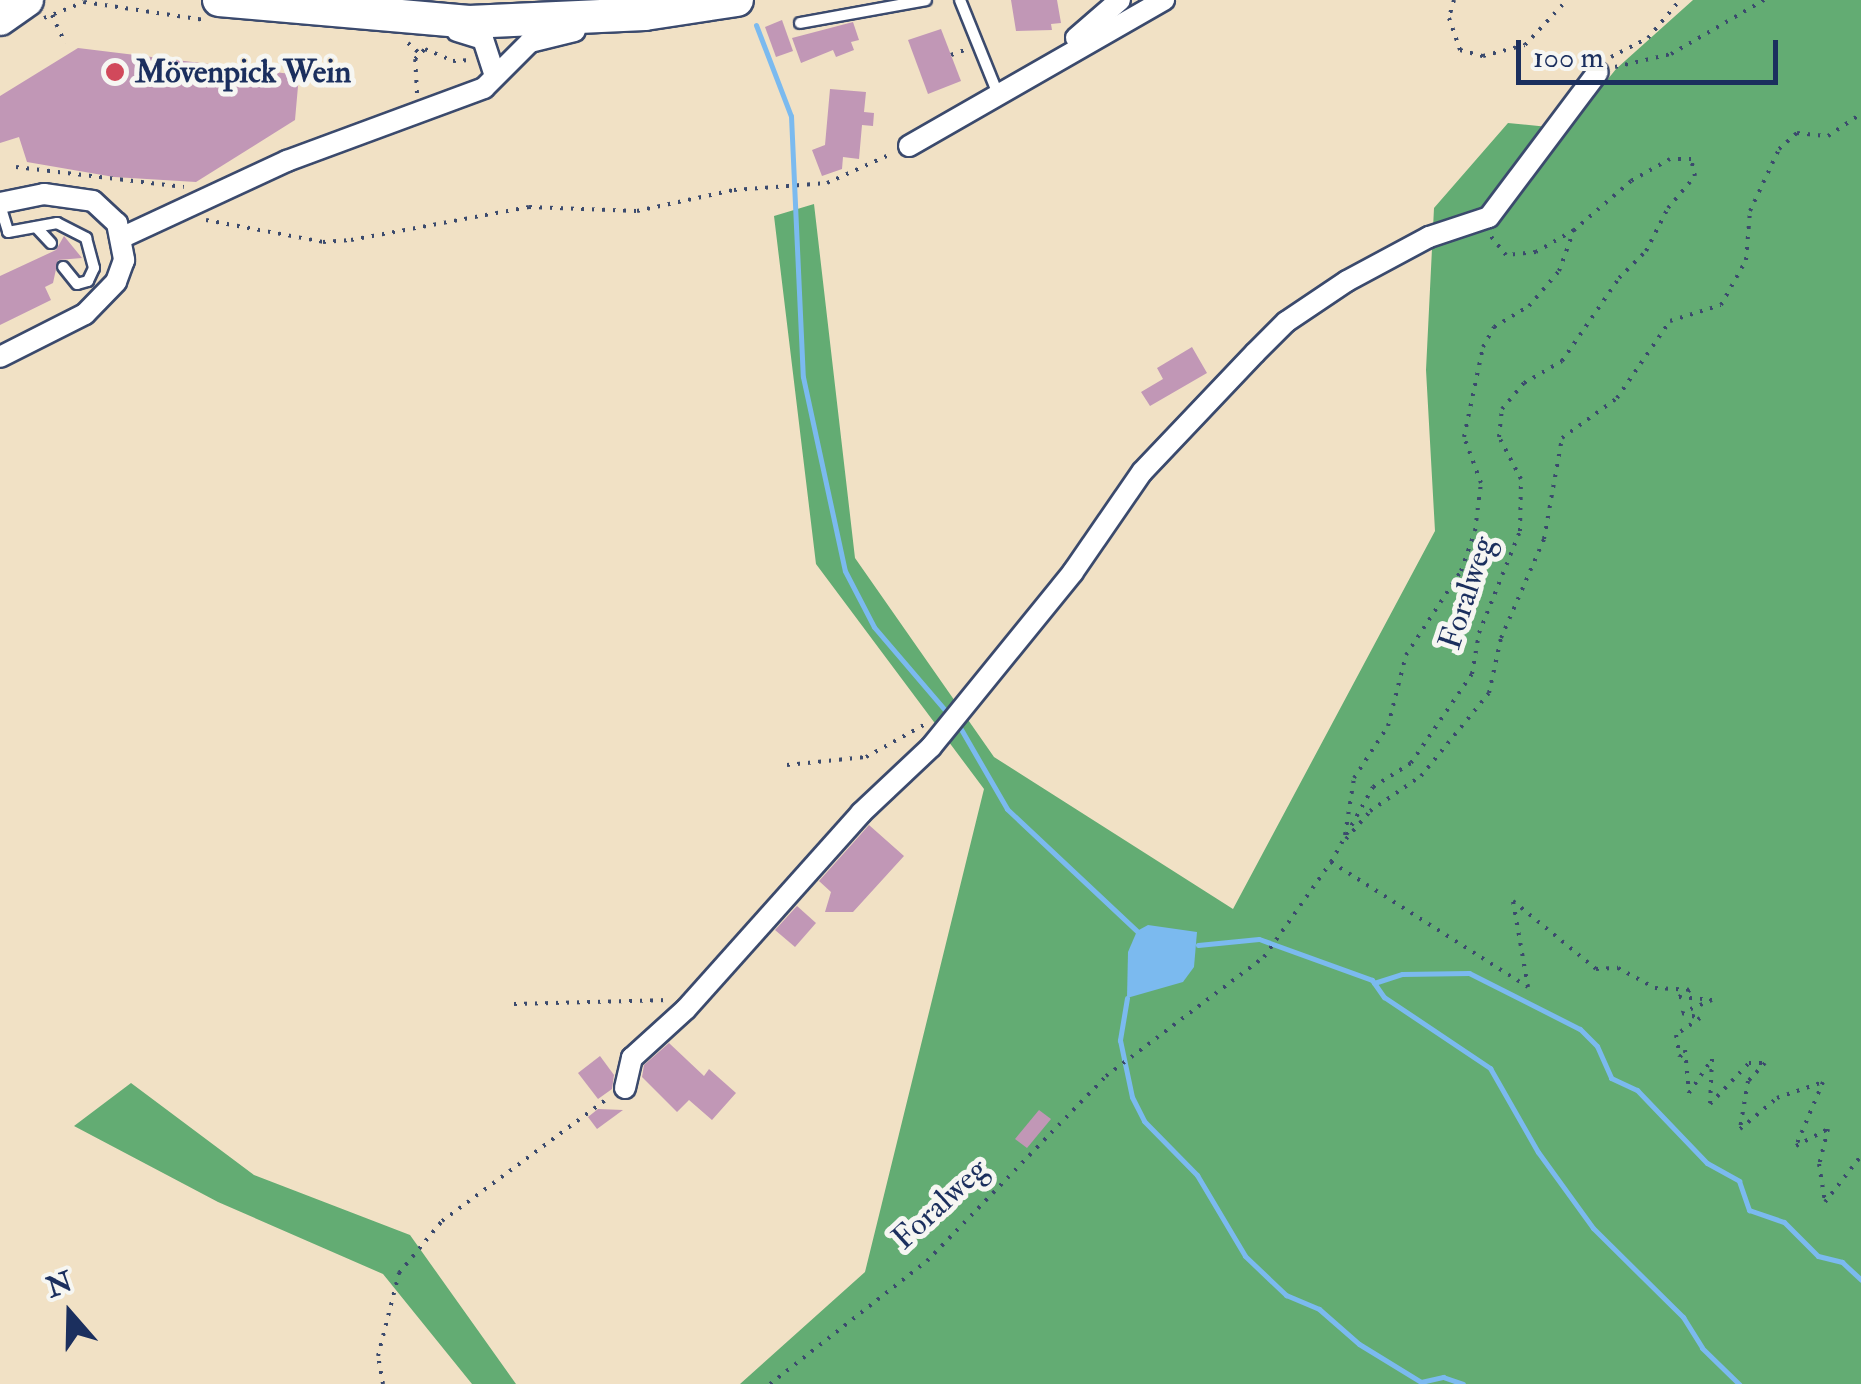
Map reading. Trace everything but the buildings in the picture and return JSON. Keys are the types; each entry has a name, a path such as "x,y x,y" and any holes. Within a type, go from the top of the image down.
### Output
{"main road":[{"path":"421,21 717,0"},
{"path":"214,10 421,21 645,14 737,0"},
{"path":"0,19 39,11"}],"street":[{"path":"1072,51 1072,42 1120,0"},
{"path":"901,148 1164,0"},
{"path":"123,237 286,161 484,88 541,38 617,26 645,14"},
{"path":"421,21 484,39 496,76"},
{"path":"624,1088 632,1058 696,999 951,719 1073,572 1142,472 1286,322 1391,256 1481,220 1543,150 1598,72"},
{"path":"0,204 44,194 78,196 106,211 123,237 124,260 104,299 0,356"}],"lane":[{"path":"800,23 926,0"},
{"path":"960,0 998,94"},
{"path":"0,204 8,232 36,226 68,226 86,238 94,268 88,281 77,284 63,267"},
{"path":"36,226 52,242"}],"path":[{"path":"1454,0 1449,18 1460,50 1484,56 1525,45 1567,0"},
{"path":"1598,72 1606,60 1648,38 1680,0"},
{"path":"1598,72 1671,54 1764,0"},
{"path":"65,43 39,11 84,2 214,10"},
{"path":"404,100 419,89 421,21"},
{"path":"420,53 432,48 464,64 478,54"},
{"path":"1343,843 1370,810 1421,776 1489,693 1501,638 1544,540 1562,438 1618,398 1670,322 1720,305 1746,260 1750,210 1778,149 1797,133 1828,136 1861,114"},
{"path":"203,216 218,228 240,224 337,241 529,207 637,211 781,185 827,183 889,159 901,148"},
{"name":"Foralweg","path":"770,1384 928,1262 1000,1194 1059,1118 1265,956 1331,862 1373,787 1412,763 1472,674 1479,633 1520,530 1520,480 1499,437 1508,396 1562,361 1695,176 1691,159 1670,159 1631,181 1574,230 1536,252 1506,256 1481,220"},
{"path":"16,167 190,188 195,195"},
{"path":"1343,843 1354,778 1388,726 1406,655 1461,571 1475,531 1481,483 1464,437 1483,347 1494,327 1529,306 1559,271 1574,230"},
{"path":"788,765 866,757 928,723 951,719"},
{"path":"1331,862 1528,988 1513,902 1596,968 1618,968 1655,988 1690,990 1679,996 1712,1000 1682,1013 1700,1018 1676,1035 1680,1057 1685,1050 1689,1092 1712,1060 1710,1104 1748,1063 1764,1063 1748,1082 1740,1130 1777,1098 1823,1082 1796,1146 1828,1129 1819,1164 1824,1202 1861,1156"},
{"path":"514,1004 696,999"},
{"path":"383,1384 378,1356 394,1291 420,1247 442,1221 517,1171 554,1132 624,1088"}],"green space":[{"path":"1693,0 1861,0 1861,1384 740,1384 865,1272 984,789 816,564 774,216 814,204 855,558 994,757 1233,909 1435,531 1426,370 1434,208 1508,123 1568,129 1616,69"},
{"path":"131,1083 254,1175 410,1235 516,1384 472,1384 383,1274 218,1202 74,1126"}],"water":[{"path":"1148,925 1197,932 1194,967 1183,982 1127,998 1128,952 1137,931"}],"waterway":[{"path":"756,25 791,116 803,377 845,571 874,627 950,716"},
{"path":"958,724 1007,809 1137,931"},
{"path":"1198,945 1259,939 1372,980 1384,997 1490,1068 1538,1152 1593,1228 1683,1317 1702,1348 1739,1384"},
{"path":"1374,983 1402,974 1469,973 1580,1029 1597,1046 1611,1078 1637,1090 1707,1163 1739,1181 1749,1210 1784,1222 1818,1256 1842,1262 1861,1280"},
{"path":"1127,998 1120,1040 1132,1097 1144,1121 1197,1175 1245,1256 1286,1295 1319,1309 1359,1344 1421,1382 1443,1377 1463,1384"}],"place":[{"name":"Mövenpick Wein","path":"115,72"}]}
